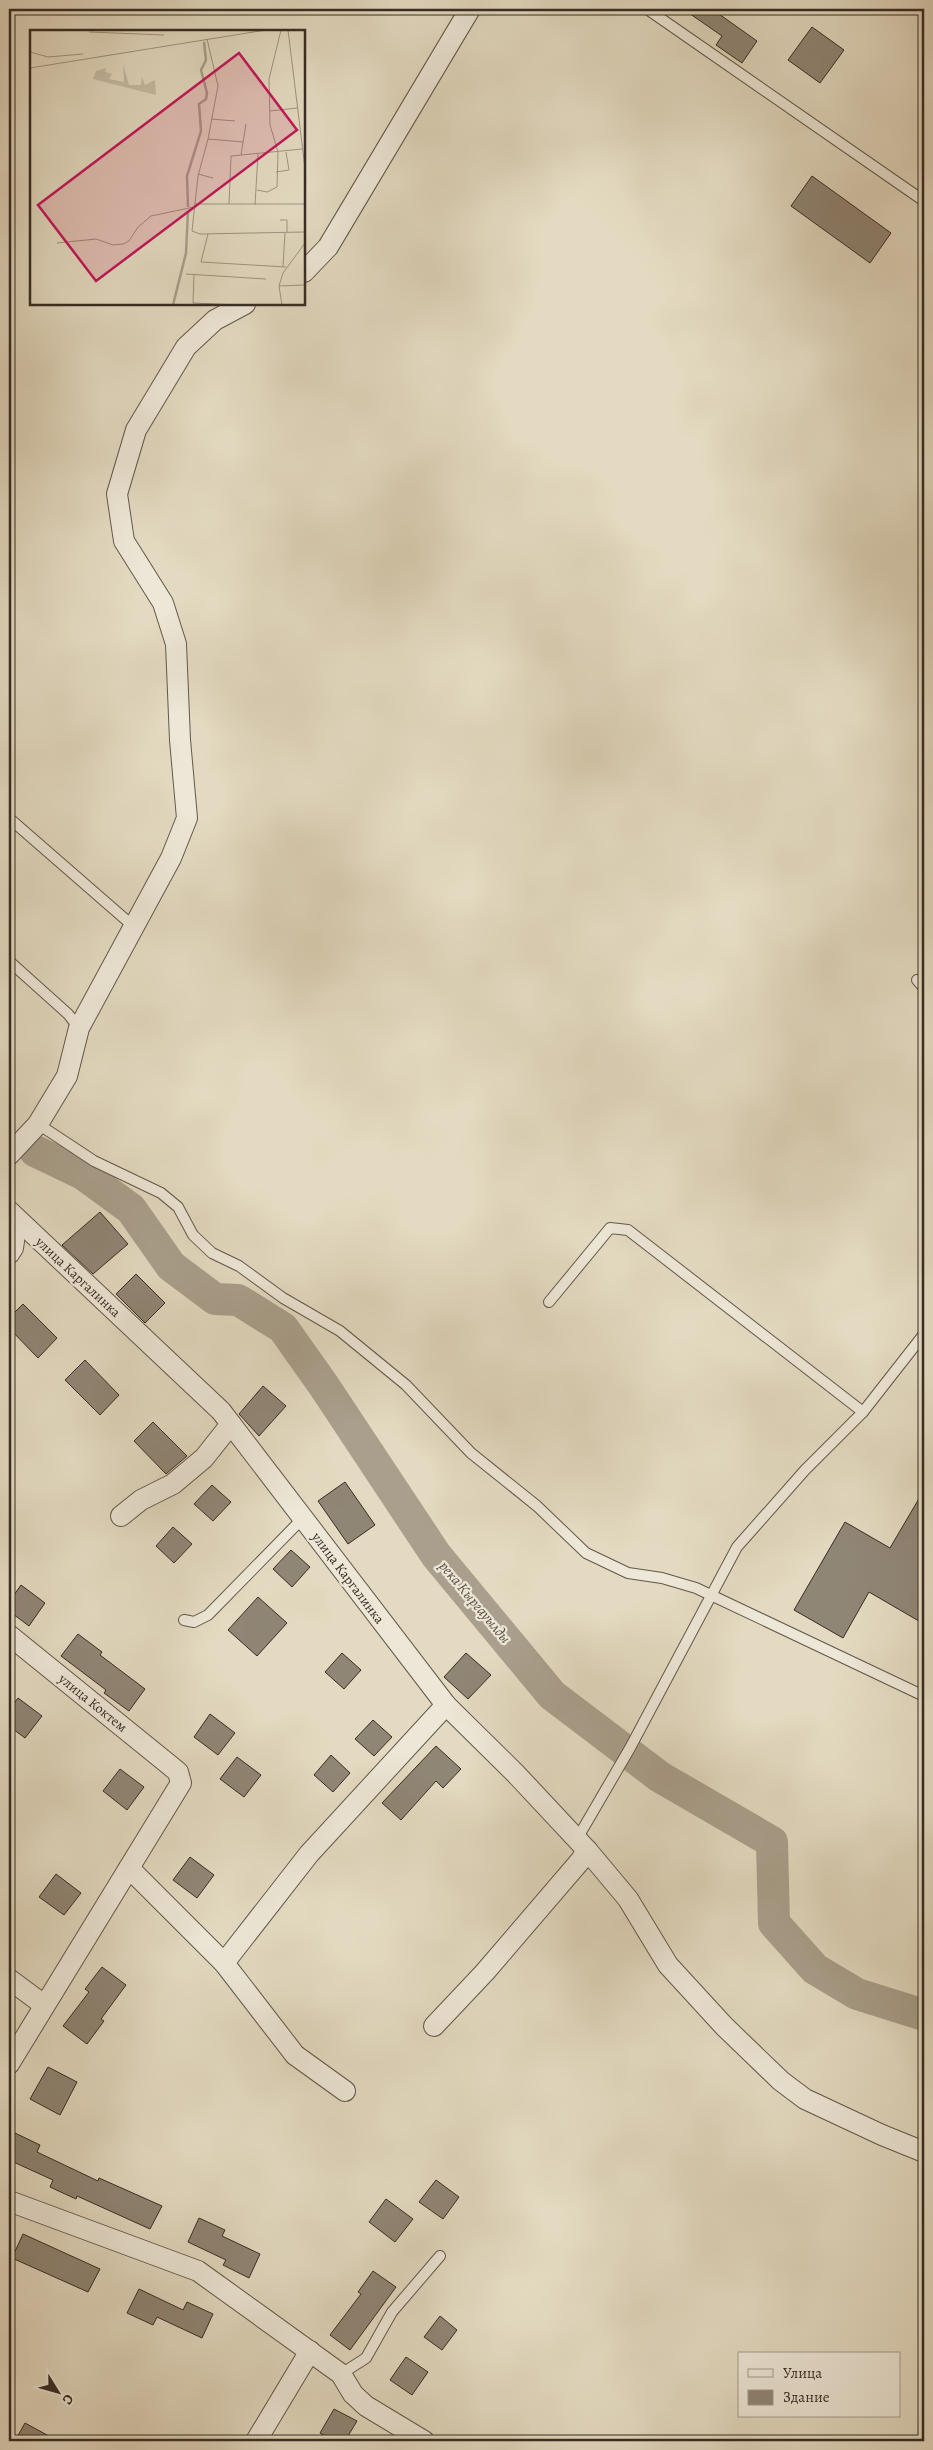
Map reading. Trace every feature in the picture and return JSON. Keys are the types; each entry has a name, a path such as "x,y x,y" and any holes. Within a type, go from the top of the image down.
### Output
{"street":[{"path":"305,271 328,247 470,9"},
{"path":"9,1155 38,1124 67,1076 78,1028 170,858 186,818 180,740 176,644 163,603 124,541 117,494 136,430 186,347 215,320 243,305"},
{"path":"9,1254 13,1248 13,1216"},
{"name":"улица Каргалинка","path":"13,1216 221,1411 446,1705 515,1773 582,1844 628,1900 668,1965 724,2026 781,2081 805,2099 882,2135 924,2152"},
{"path":"121,1516 141,1500 173,1484 198,1463 231,1424"},
{"name":"улица Коктем","path":"9,1635 178,1772 182,1783 129,1868"},
{"path":"224,1963 309,1854 446,1705"},
{"path":"434,2026 485,1972 581,1860 582,1844"},
{"path":"9,2064 129,1868 224,1963 295,2056 345,2091"},
{"path":"9,1979 44,2005"},
{"path":"9,2201 198,2271 341,2374 353,2394 366,2406 424,2441"},
{"path":"256,2441 310,2351"}],"lane":[{"path":"647,9 924,201"},
{"path":"9,818 133,926"},
{"path":"9,961 68,1014 78,1028"},
{"path":"38,1124 94,1161 161,1192 178,1207 193,1235 212,1253 239,1266 283,1298 340,1331 406,1385 471,1453 537,1506 586,1553 628,1573 662,1578 710,1594 924,1696"},
{"path":"549,1302 610,1228 628,1230 863,1412"},
{"path":"582,1844 623,1760 710,1594 737,1548 805,1470 863,1412 924,1334"},
{"path":"184,1620 194,1622 208,1615 303,1518"},
{"path":"341,2374 366,2358 392,2312 440,2256"}],"building":[{"path":"683,9 723,9 719,14 757,41 742,63 716,45 722,36"},
{"path":"812,27 844,50 820,83 788,60"},
{"path":"812,176 891,233 870,263 791,206"},
{"path":"100,1212 128,1244 93,1274 62,1245"},
{"path":"136,1274 165,1303 145,1323 116,1294"},
{"path":"23,1304 57,1338 38,1358 9,1328 9,1318"},
{"path":"85,1360 119,1395 100,1415 65,1380"},
{"path":"263,1386 286,1406 259,1436 239,1414"},
{"path":"153,1422 187,1456 166,1474 134,1441"},
{"path":"345,1482 375,1525 348,1544 318,1501"},
{"path":"212,1485 231,1502 213,1521 194,1504"},
{"path":"924,1490 924,1624 869,1592 843,1638 794,1610 845,1522 890,1548"},
{"path":"173,1527 192,1544 174,1563 156,1546"},
{"path":"291,1550 310,1567 292,1587 273,1569"},
{"path":"21,1585 45,1603 29,1626 9,1611 9,1602"},
{"path":"258,1597 287,1623 257,1656 228,1630"},
{"path":"78,1634 102,1652 100,1655 145,1689 129,1711 104,1693 106,1690 61,1656"},
{"path":"342,1653 361,1670 344,1689 325,1672"},
{"path":"466,1653 491,1675 468,1699 444,1677"},
{"path":"18,1698 42,1716 25,1738 9,1726 9,1710"},
{"path":"210,1714 235,1733 218,1755 194,1737"},
{"path":"373,1720 392,1737 374,1756 355,1739"},
{"path":"436,1746 461,1769 443,1788 436,1781 401,1820 382,1803"},
{"path":"331,1755 350,1773 333,1792 314,1775"},
{"path":"237,1757 261,1775 244,1797 220,1779"},
{"path":"120,1769 144,1787 127,1810 103,1791"},
{"path":"190,1857 214,1875 197,1898 173,1880"},
{"path":"56,1874 81,1893 64,1915 39,1897"},
{"path":"102,1967 126,1985 101,2019 104,2021 87,2044 63,2026 89,1992 85,1989"},
{"path":"48,2067 77,2082 60,2115 30,2099"},
{"path":"15,2133 40,2145 37,2152 98,2181 99,2178 162,2206 150,2229 77,2196 76,2199 50,2187 53,2180 9,2160 9,2146"},
{"path":"436,2180 459,2197 443,2219 419,2202"},
{"path":"386,2199 413,2219 395,2242 369,2222"},
{"path":"199,2218 225,2230 222,2236 260,2254 249,2278 223,2265 226,2260 188,2242"},
{"path":"23,2234 100,2269 88,2292 12,2258"},
{"path":"373,2271 396,2287 350,2350 330,2335 361,2294 358,2292"},
{"path":"139,2289 183,2310 187,2302 213,2314 202,2338 157,2317 153,2325 127,2313"},
{"path":"440,2316 457,2330 442,2350 424,2337"},
{"path":"406,2357 428,2372 412,2395 390,2380"},
{"path":"334,2409 357,2421 345,2441 334,2441 320,2433"},
{"path":"25,2423 58,2441 15,2441"}],"waterway":[{"name":"река Кыргауылды","path":"35,1151 83,1174 131,1209 171,1266 215,1299 238,1300 283,1328 324,1386 436,1555 552,1695 660,1777 772,1842 774,1923 815,1969 857,1994 924,2015"}]}
